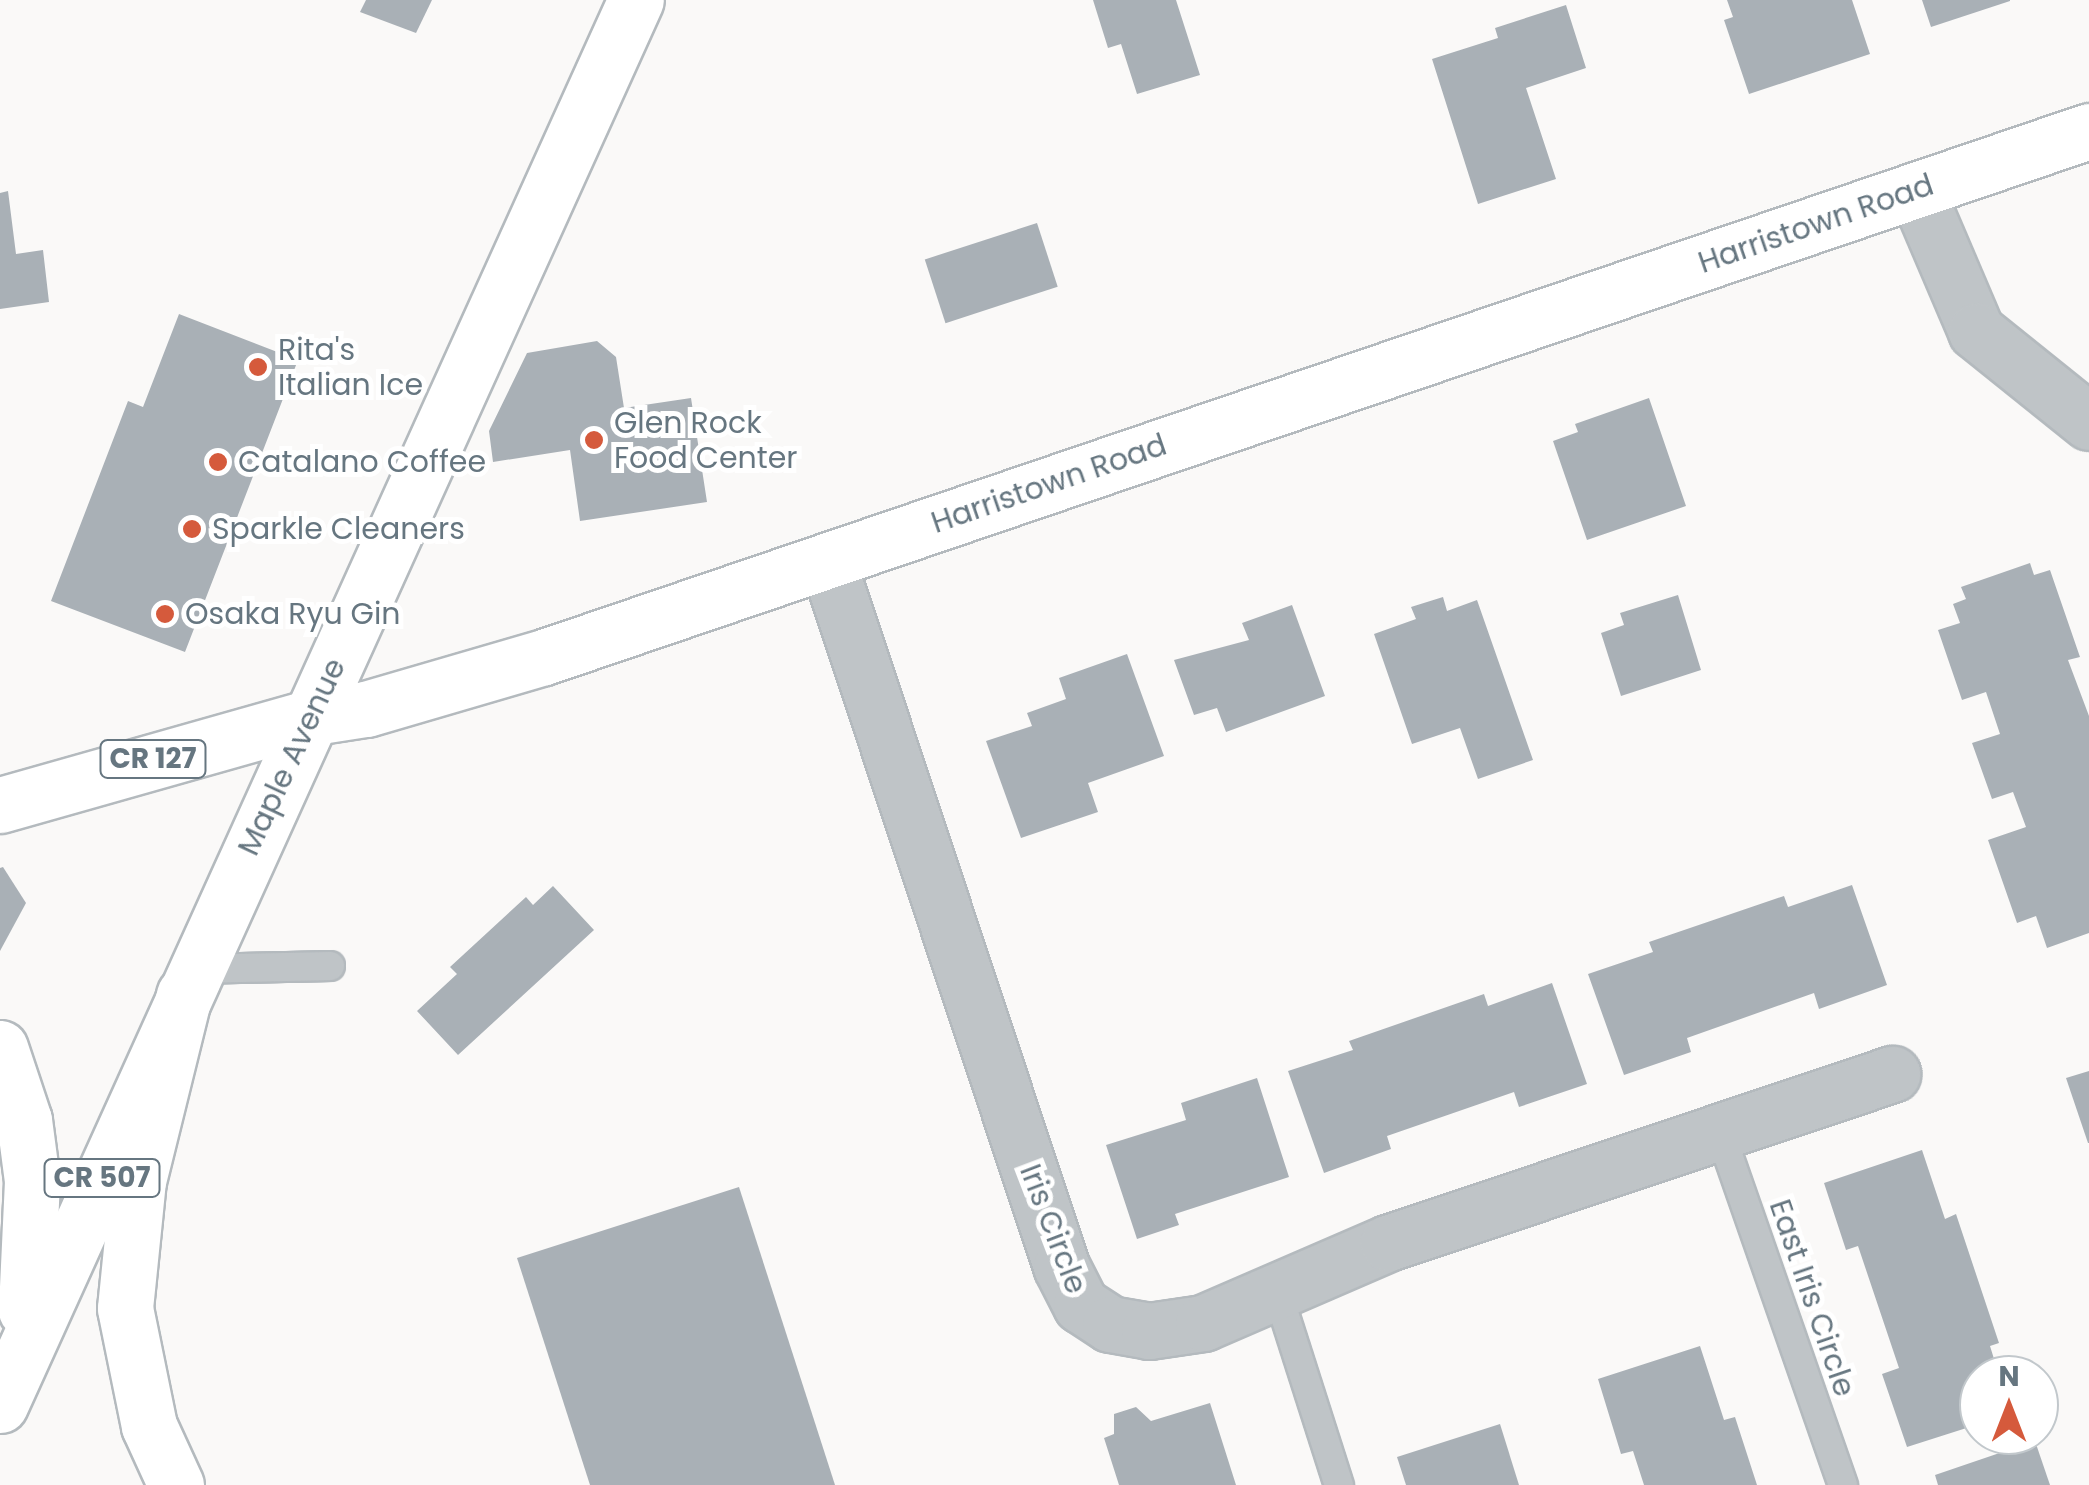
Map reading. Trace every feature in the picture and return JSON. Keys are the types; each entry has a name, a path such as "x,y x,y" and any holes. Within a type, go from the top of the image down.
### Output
{"main road":[{"name":"Maple Avenue","path":"10,1382 307,718 636,0"},
{"name":"Harristown Road","path":"0,805 307,718 448,688 828,563 1916,190 2085,145"},
{"path":"176,1485 149,1426 126,1308 138,1180 190,982"},
{"path":"0,1048 24,1120 32,1180 33,1248 10,1382"}],"street":[{"path":"1916,190 1976,331 2089,422"},
{"name":"Iris Circle","path":"828,563 1061,1266 1081,1305 1110,1324 1149,1331 1203,1322 1388,1243 1892,1074"}],"lane":[{"path":"190,982 330,966"},
{"name":"East Iris Circle","path":"1720,1132 1843,1485"},
{"path":"1276,1288 1339,1485"}],"building":[{"path":"366,0 432,0 416,33 360,12"},
{"path":"1093,0 1176,0 1200,75 1137,94 1121,44 1108,48"},
{"path":"1727,0 1852,0 1870,54 1749,94 1724,20 1733,17"},
{"path":"1922,0 2010,0 2010,1 1931,27"},
{"path":"1566,5 1586,68 1526,88 1556,179 1478,204 1432,59 1498,38 1495,28"},
{"path":"8,191 16,254 43,250 49,302 0,309 0,193"},
{"path":"1037,223 1058,287 945,323 925,259"},
{"path":"179,314 298,360 185,652 51,601 128,401 143,407"},
{"name":"Glen Rock Food Center","path":"597,341 616,357 624,408 691,398 707,502 580,521 570,450 493,462 489,431 527,353"},
{"path":"1649,398 1686,506 1587,540 1553,441 1578,432 1575,424"},
{"path":"2030,563 2034,575 2050,570 2080,657 2068,660 2089,716 2089,933 2047,948 2036,916 2017,923 1988,840 2026,827 2013,792 1992,799 1972,743 2000,734 1986,692 1962,700 1938,630 1960,623 1953,604 1966,599 1961,587"},
{"path":"1678,595 1701,670 1621,696 1601,633 1624,625 1620,613"},
{"path":"1443,597 1447,611 1477,600 1533,760 1478,779 1460,728 1412,744 1374,634 1416,619 1411,607"},
{"path":"1292,605 1325,696 1226,732 1217,708 1194,715 1174,660 1249,640 1242,623"},
{"path":"1127,654 1164,756 1088,783 1098,812 1021,838 986,741 1032,726 1027,713 1066,699 1059,678"},
{"path":"3,867 26,903 0,951 0,868"},
{"path":"1852,885 1887,985 1819,1009 1814,993 1687,1038 1691,1052 1624,1075 1588,974 1653,952 1649,942 1784,896 1788,907"},
{"path":"553,886 594,930 458,1055 417,1011 457,974 450,967 526,897 533,905"},
{"path":"1552,983 1587,1084 1519,1107 1514,1092 1387,1136 1391,1149 1324,1173 1288,1071 1353,1050 1349,1041 1484,994 1488,1006"},
{"path":"2089,1071 2089,1143 2088,1143 2066,1078"},
{"path":"1257,1078 1289,1177 1175,1214 1179,1225 1137,1239 1106,1145 1186,1120 1181,1103"},
{"path":"1922,1150 1945,1219 1956,1214 1999,1343 1990,1346 1993,1355 1959,1355 1959,1430 1907,1447 1882,1374 1899,1368 1858,1246 1846,1250 1824,1183"},
{"path":"739,1187 835,1485 590,1485 517,1258"},
{"path":"1700,1346 1724,1420 1735,1417 1757,1485 1644,1485 1633,1451 1621,1454 1598,1379"},
{"path":"1210,1403 1236,1485 1119,1485 1104,1438 1114,1434 1114,1414 1136,1407 1151,1421"},
{"path":"1500,1424 1519,1485 1406,1485 1397,1457"},
{"path":"1994,1455 2040,1455 2050,1485 1938,1485 1935,1475"}],"place":[{"name":"Rita's Italian Ice","path":"258,367"},
{"name":"Glen Rock Food Center","path":"594,440"},
{"name":"Catalano Coffee","path":"218,462"},
{"name":"Sparkle Cleaners","path":"192,529"},
{"name":"Osaka Ryu Gin","path":"165,614"}]}
